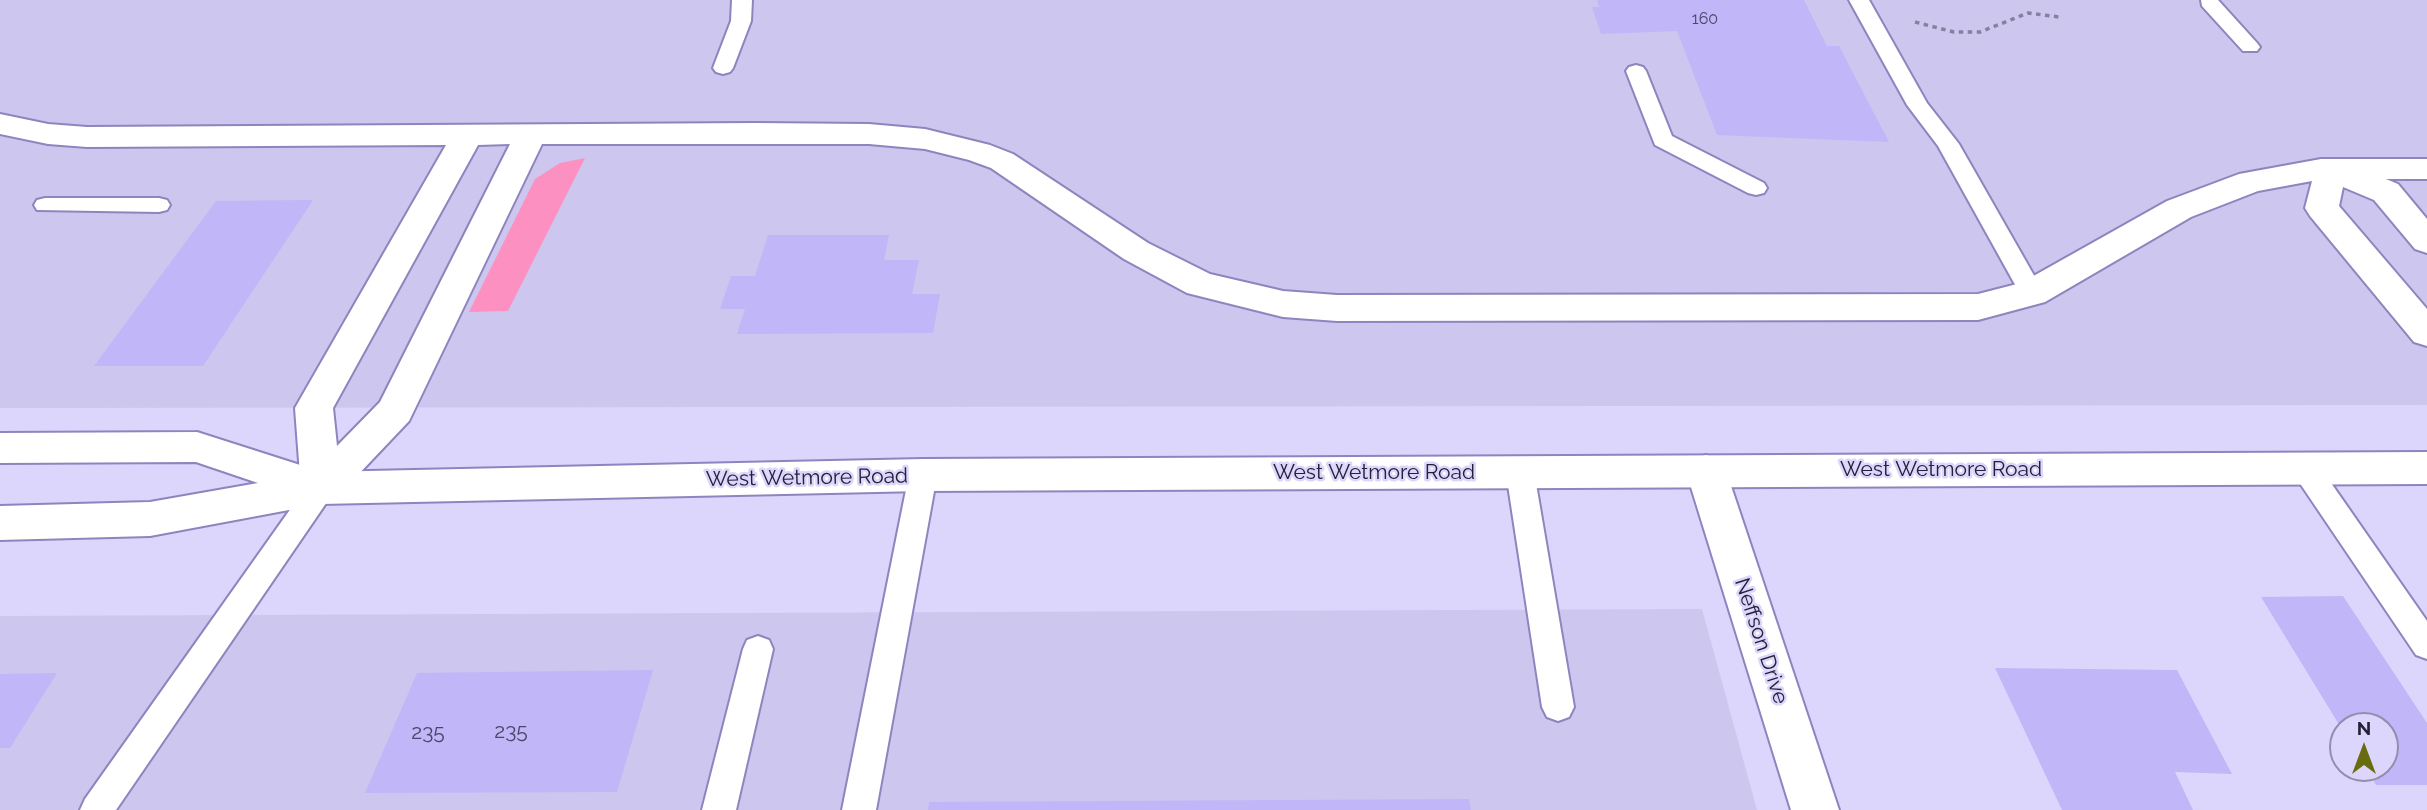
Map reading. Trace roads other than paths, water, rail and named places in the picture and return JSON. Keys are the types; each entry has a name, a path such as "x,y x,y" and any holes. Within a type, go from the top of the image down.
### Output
{"street":[{"path":"0,124 48,134 87,137 869,134 951,144 1002,161 1166,268 1200,284 1283,304 1337,308 1978,307 2032,293 2179,209 2251,182 2331,169 2427,169"},
{"path":"321,488 395,411 531,134"},
{"path":"321,488 314,408 467,135"},
{"path":"2331,169 2386,192 2427,241"},
{"path":"2331,169 2322,208 2427,333"},
{"name":"West Wetmore Road","path":"0,448 197,447 321,488"},
{"name":"West Wetmore Road","path":"0,523 150,519 321,488 923,475 2427,468"},
{"name":"Neffson Drive","path":"1706,471 1815,810"}],"lane":[{"path":"723,68 741,20 742,0"},
{"path":"1858,0 1918,105 1948,144 2032,293"},
{"path":"2209,2 2250,47"},
{"path":"1636,71 1664,139 1756,188"},
{"path":"45,205 159,205"},
{"path":"2305,468 2427,646"},
{"path":"1520,472 1558,707"},
{"path":"859,810 923,475"},
{"path":"97,810 321,488"},
{"path":"719,810 758,649"}]}
